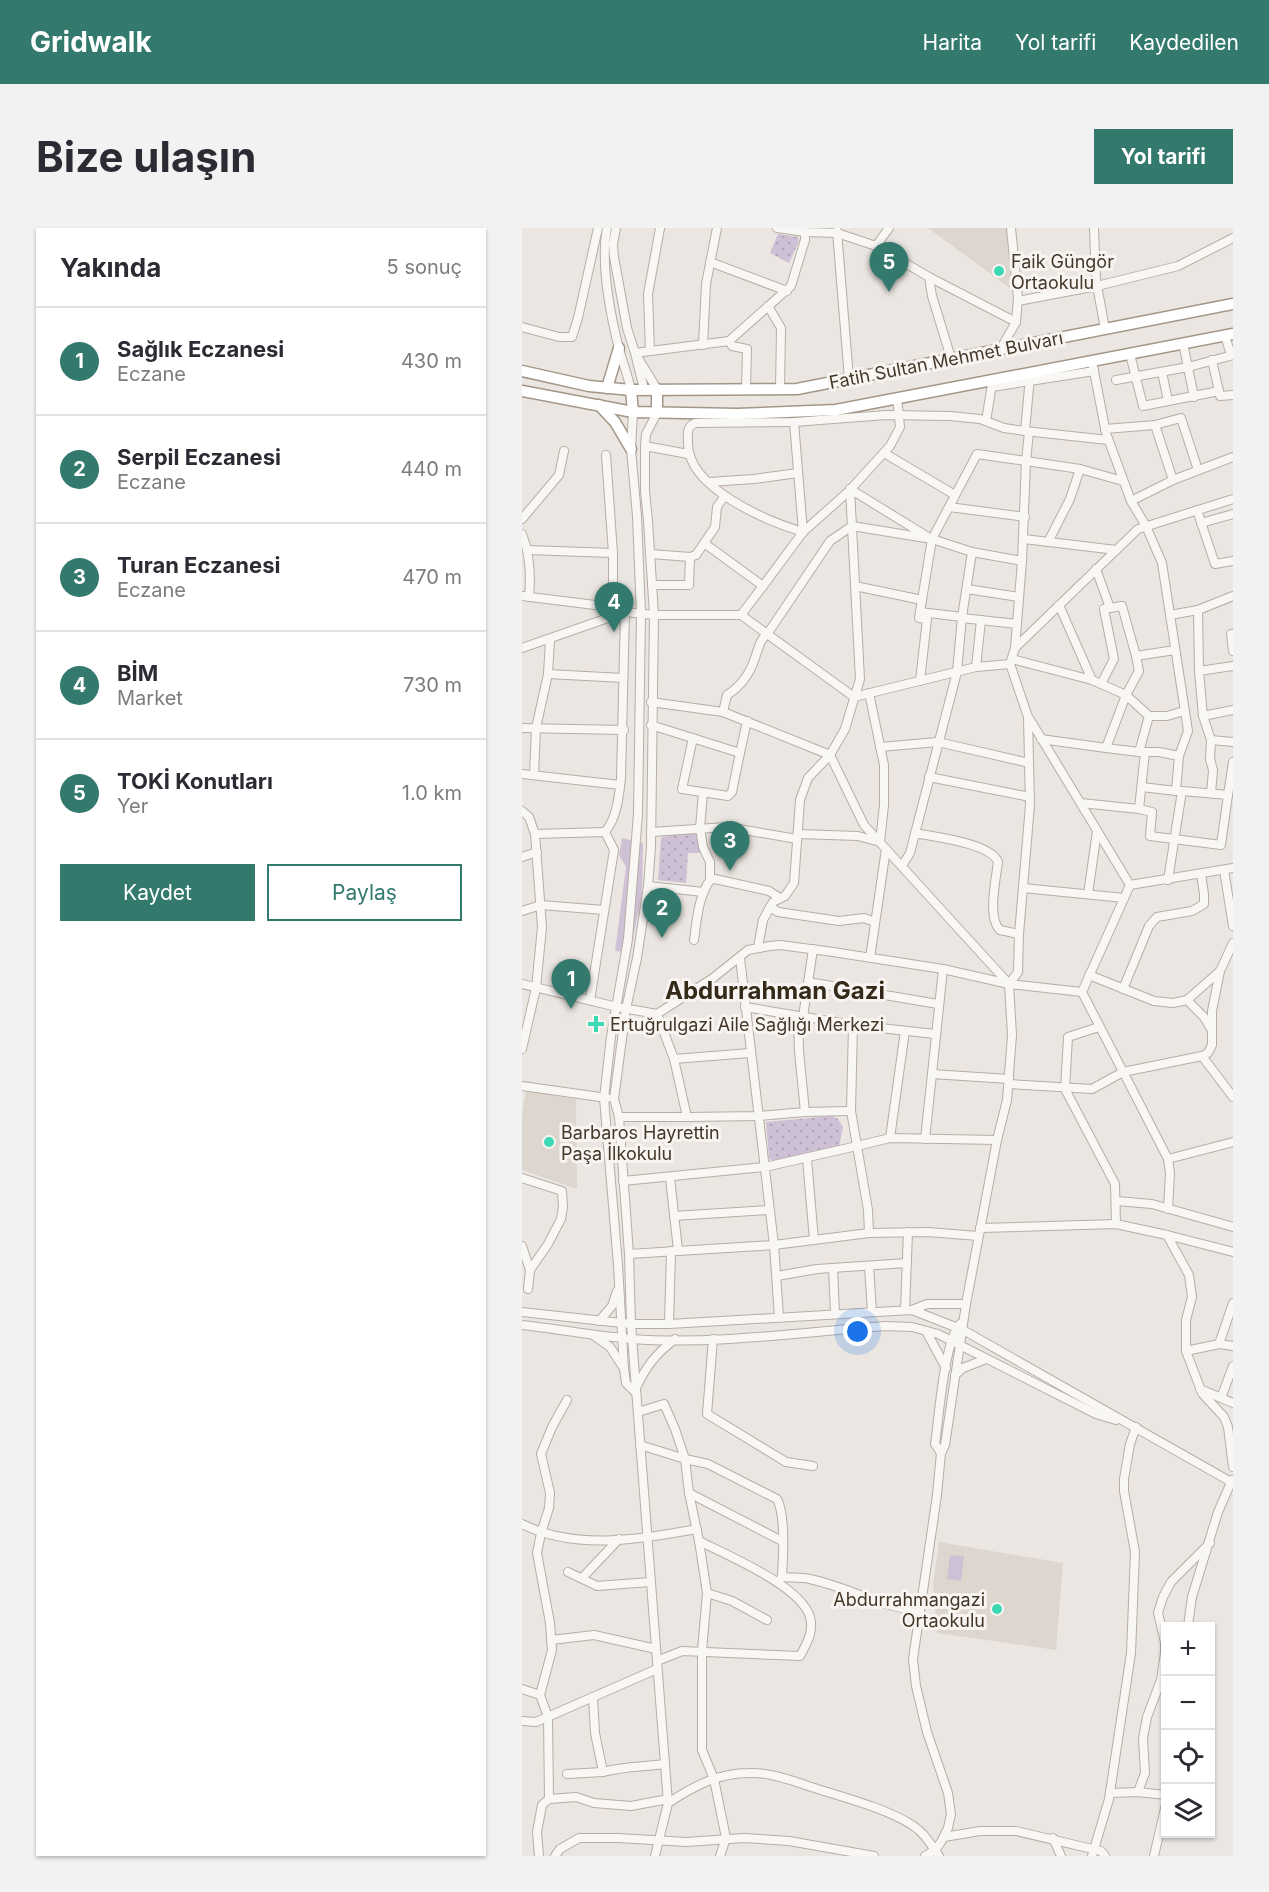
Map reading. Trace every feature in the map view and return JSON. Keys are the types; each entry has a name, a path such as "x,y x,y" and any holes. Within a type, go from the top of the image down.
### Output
{"highway":[{"name":"Fatih Sultan Mehmet Bulvarı","path":"631,390 797,389 1233,304"},
{"name":"Fatih Sultan Mehmet Bulvarı","path":"633,412 737,414 836,410 1093,366 1130,354 1229,335"},
{"path":"607,388 619,348"},
{"path":"522,371 607,388 631,390 633,412 522,391"},
{"path":"657,389 657,412"},
{"path":"599,405 615,422 631,449"}],"street":[{"path":"522,327 559,337 572,337 598,228"},
{"path":"607,228 604,255 605,274 619,348 631,390"},
{"path":"616,228 613,243 614,257 631,344 657,389"},
{"path":"650,351 648,294 660,228"},
{"path":"703,345 706,284 717,228"},
{"path":"777,228 805,232 837,231 876,246 929,277 1016,322"},
{"path":"876,246 889,228"},
{"path":"999,350 1016,322 1018,302 1016,260 1011,228"},
{"path":"1094,228 1097,286 1105,329"},
{"path":"837,231 849,379"},
{"path":"635,353 729,341 791,286 805,240 805,232"},
{"path":"1018,302 1178,266 1233,238"},
{"path":"710,262 787,291"},
{"path":"929,277 932,296 951,358"},
{"path":"768,306 781,328 780,388"},
{"path":"1116,380 1188,367 1232,355 1229,335"},
{"path":"729,341 732,346 747,349 746,389"},
{"path":"1183,343 1194,396"},
{"path":"619,348 631,344"},
{"path":"635,353 644,389"},
{"path":"1130,354 1143,406 1219,391"},
{"path":"1212,360 1220,396 1233,395"},
{"path":"1093,366 1108,440 1131,501 1146,526 1162,563 1188,731 1179,756 1179,791 1168,880"},
{"path":"1162,372 1168,401"},
{"path":"1030,377 1024,539 1015,648 1011,661 1028,717 1130,885"},
{"path":"986,421 993,383"},
{"path":"741,615 803,532 850,489 884,453 898,434 900,416 897,398"},
{"path":"633,412 631,449 637,516 641,614 638,814 628,939 611,1037 604,1098 624,1369 626,1383 636,1391"},
{"path":"655,1856 668,1801 632,1339 629,1254 619,1117 614,1099 626,1009 637,958 648,886 651,832 654,615 645,491 645,446 646,434 657,412"},
{"path":"803,532 777,523 724,497 700,474 688,454 688,430 693,424 794,422 886,415 950,416 986,421 1004,428 1108,440"},
{"path":"1105,429 1155,425 1181,418 1198,470"},
{"path":"794,422 803,532"},
{"path":"1155,425 1173,480"},
{"path":"645,446 688,454"},
{"path":"522,519 559,475 564,451"},
{"path":"884,453 955,495"},
{"path":"920,681 927,619 919,618 932,539 977,454 1080,469 1123,481"},
{"path":"522,534 530,569 525,597 606,606 612,596 613,553 606,455"},
{"path":"1131,501 1173,480 1233,457"},
{"path":"1048,542 1070,499 1080,469"},
{"path":"709,482 798,473"},
{"path":"758,947 763,920 770,907 773,902 788,893 794,883 800,800 808,778 830,755 844,729 860,679 850,489"},
{"path":"850,489 932,539"},
{"path":"651,554 690,557 696,555 715,527 717,507 724,497"},
{"path":"1015,648 1138,529 1233,499"},
{"path":"949,507 1025,517"},
{"path":"1197,510 1215,564 1233,561"},
{"path":"1201,523 1233,514"},
{"path":"723,712 727,695 736,690 753,663 760,640 768,633 830,541 852,526 932,539 972,552 1022,561"},
{"path":"1024,539 1116,550"},
{"path":"704,543 763,586"},
{"path":"527,550 613,553"},
{"path":"902,866 910,853 957,672 962,617 972,552"},
{"path":"652,585 689,585 690,557"},
{"path":"1096,569 1110,608"},
{"path":"855,586 922,600"},
{"path":"967,589 1019,597"},
{"path":"1170,615 1198,610 1233,596"},
{"path":"1059,605 1092,680"},
{"path":"1101,684 1114,659 1104,609 1122,606 1139,672 1126,695 1106,748"},
{"path":"1198,610 1199,671 1203,716 1211,740 1210,759 1214,770 1211,793"},
{"path":"535,834 604,832 610,825 620,785 624,730 625,612"},
{"path":"522,648 625,612 654,615 741,615 854,697"},
{"path":"920,612 1017,624"},
{"path":"976,667 981,620"},
{"path":"1233,634 1231,634 1233,651"},
{"path":"534,775 536,728 548,674 550,640"},
{"path":"1136,656 1175,650"},
{"path":"854,697 976,667 1011,661 1092,680 1126,695 1149,716 1167,716 1184,711"},
{"path":"1199,671 1233,666"},
{"path":"548,674 623,678"},
{"path":"869,693 884,765 884,805 879,842"},
{"path":"651,702 723,712 830,755 864,825 1009,984 1012,1035 1007,1100 997,1140 961,1326 946,1368 935,1444 940,1453"},
{"path":"1203,716 1233,710"},
{"path":"1139,809 1142,787 1142,752 1149,716"},
{"path":"1009,984 1018,972 1030,797 1028,717"},
{"path":"693,738 682,789 728,795 732,792 747,721"},
{"path":"651,725 740,753"},
{"path":"522,728 624,730"},
{"path":"1041,739 1179,756"},
{"path":"1211,740 1233,742"},
{"path":"880,747 938,742 1029,763"},
{"path":"1081,803 1152,812 1150,836 1221,845 1233,762"},
{"path":"522,774 620,785"},
{"path":"929,777 1030,797"},
{"path":"1142,787 1228,795"},
{"path":"694,940 703,892 710,880 710,862 703,847 700,828 704,793"},
{"path":"522,811 529,818 535,834 542,948 536,988 525,1027 522,1048"},
{"path":"651,832 727,827 798,836 858,837 879,842"},
{"path":"1088,894 1097,831"},
{"path":"590,1000 614,850 604,832"},
{"path":"915,833 966,844 983,849 995,856 998,862 994,922 1000,930 1019,934"},
{"path":"870,958 886,849"},
{"path":"522,857 537,852"},
{"path":"1130,885 1233,868"},
{"path":"1224,870 1233,926"},
{"path":"1123,989 1153,921 1157,917 1192,911 1204,904 1201,874"},
{"path":"710,880 715,879 769,891 780,898"},
{"path":"1130,885 1082,992 1168,1159 1170,1173 1168,1209"},
{"path":"648,886 703,892"},
{"path":"1023,888 1124,898"},
{"path":"522,911 541,905 604,910"},
{"path":"770,907 778,912 839,921 858,918 875,921"},
{"path":"932,1074 1065,1089 1092,1089 1123,1072 1202,1056 1208,1053 1212,1045 1212,1011 1220,971 1233,943"},
{"path":"522,984 626,1009 657,1014 714,978 748,950 780,945 944,969 1009,984 1082,992"},
{"path":"806,1112 798,1051 800,1016 813,949"},
{"path":"740,958 750,1053 760,1116 777,1276 779,1317"},
{"path":"925,1139 938,1004 944,969"},
{"path":"1089,975 1154,1001 1173,1003 1187,1000 1220,971"},
{"path":"808,982 938,1004"},
{"path":"1187,1000 1212,1029"},
{"path":"745,1007 853,1025 935,1034"},
{"path":"657,1014 674,1059 687,1117"},
{"path":"853,1025 851,1111 868,1210 869,1233"},
{"path":"1099,1027 1068,1037 1065,1089 1115,1184 1116,1224"},
{"path":"890,1138 905,1031"},
{"path":"674,1059 750,1053"},
{"path":"1202,1056 1233,1097"},
{"path":"522,1086 614,1099"},
{"path":"619,1117 760,1116 851,1111"},
{"path":"623,1181 765,1167 890,1138 997,1140"},
{"path":"1168,1159 1233,1142"},
{"path":"807,1159 814,1240"},
{"path":"522,1178 562,1191 561,1219 548,1244 530,1270"},
{"path":"669,1324 674,1251 674,1216 670,1178"},
{"path":"1116,1201 1143,1203 1233,1227"},
{"path":"674,1216 769,1210"},
{"path":"629,1254 774,1245 869,1233 979,1232 1116,1224 1233,1252"},
{"path":"908,1232 908,1310"},
{"path":"1167,1235 1189,1275 1191,1297 1186,1320 1186,1351 1202,1393 1224,1417 1228,1427 1233,1467"},
{"path":"522,1246 530,1270 528,1288"},
{"path":"777,1276 833,1268 907,1263"},
{"path":"869,1266 872,1312"},
{"path":"833,1268 835,1313"},
{"path":"599,1321 612,1306 619,1287"},
{"path":"1219,1344 1233,1303"},
{"path":"522,1312 631,1324 669,1324 908,1310 927,1304 966,1304"},
{"path":"908,1310 961,1326 1232,1481 1218,1512 1192,1598 1189,1622"},
{"path":"522,1325 632,1339 713,1339 885,1326 912,1327 956,1343 1096,1414 1133,1425"},
{"path":"926,1331 946,1368"},
{"path":"591,1334 610,1347 624,1369"},
{"path":"636,1391 646,1368 658,1352 675,1339"},
{"path":"713,1339 707,1414 786,1462 813,1466"},
{"path":"937,1853 950,1821 950,1800 927,1732 913,1668 913,1644 937,1495 940,1453 945,1445 955,1375 956,1343"},
{"path":"1186,1351 1219,1344 1233,1346"},
{"path":"955,1375 968,1366 986,1359"},
{"path":"1221,1398 1233,1366"},
{"path":"1200,1389 1233,1403"},
{"path":"549,1799 548,1717 540,1695 552,1650 537,1553 549,1508 550,1494 541,1454 552,1426 567,1400"},
{"path":"638,1412 664,1404 685,1459 688,1493 697,1529 707,1593 702,1651 702,1749 714,1779 726,1838 720,1856"},
{"path":"1094,1853 1110,1793 1131,1653 1135,1552 1124,1479 1133,1425"},
{"path":"640,1445 708,1464 777,1499 783,1523 780,1580"},
{"path":"688,1493 782,1541"},
{"path":"522,1524 541,1533 576,1540 647,1538 697,1529"},
{"path":"582,1578 619,1539"},
{"path":"522,1721 536,1722 594,1697 682,1651 800,1656 811,1638 812,1625 809,1614 780,1580 699,1540"},
{"path":"1138,1792 1145,1773 1143,1738 1147,1717 1161,1680 1165,1653 1165,1642 1158,1613 1171,1582 1209,1543"},
{"path":"568,1572 597,1586 650,1582"},
{"path":"780,1580 807,1578 885,1604 919,1611"},
{"path":"707,1593 732,1601 767,1620"},
{"path":"551,1641 594,1635 656,1649"},
{"path":"522,1689 540,1695"},
{"path":"594,1697 595,1733 603,1772"},
{"path":"567,1774 603,1772 625,1766 665,1764"},
{"path":"538,1856 542,1806 549,1799 576,1797 594,1803 631,1806 668,1801 697,1784 750,1773 781,1777 864,1804 913,1825 929,1839 937,1853"},
{"path":"1110,1793 1138,1792 1161,1794"},
{"path":"1154,1856 1161,1825"},
{"path":"944,1837 980,1831 1006,1830 1053,1838 1094,1853 1101,1851 1105,1856"},
{"path":"555,1856 560,1849 579,1838 686,1842 726,1838 789,1840 874,1856"},
{"path":"1053,1838 1061,1856"},
{"path":"925,1856 937,1853"}],"shaded area":[{"name":"Faik Güngör Ortaokulu","path":"928,228 1007,228 1011,255 1010,288"},
{"path":"778,234 798,237 799,241 789,263 770,253"},
{"path":"698,832 701,853 688,853 686,883 658,880 661,838 674,834"},
{"path":"622,838 643,843 642,894 630,953 615,951 626,867 619,855"},
{"name":"Barbaros Hayrettin Paşa İlkokulu","path":"526,1090 576,1099 577,1189 522,1170 522,1113"},
{"path":"831,1116 838,1119 843,1127 839,1147 773,1161 769,1158 766,1122"},
{"name":"Abdurrahmangazi Ortaokulu","path":"939,1542 1063,1563 1056,1650 937,1633 933,1585"},
{"path":"950,1555 964,1556 961,1581 947,1579"}],"place":[{"name":"Faik Güngör Ortaokulu","path":"999,271"},
{"name":"TOKİ Konutları","path":"889,292"},
{"name":"BİM","path":"614,632"},
{"name":"Turan Eczanesi","path":"730,871"},
{"name":"Serpil Eczanesi","path":"662,938"},
{"name":"Sağlık Eczanesi","path":"571,1009"},
{"name":"Ertuğrulgazi Aile Sağlığı Merkezi","path":"596,1024"},
{"name":"Barbaros Hayrettin Paşa İlkokulu","path":"549,1142"},
{"name":"Abdurrahmangazi Ortaokulu","path":"997,1609"}],"district":[{"name":"Abdurrahman Gazi","path":"775,990"}]}
